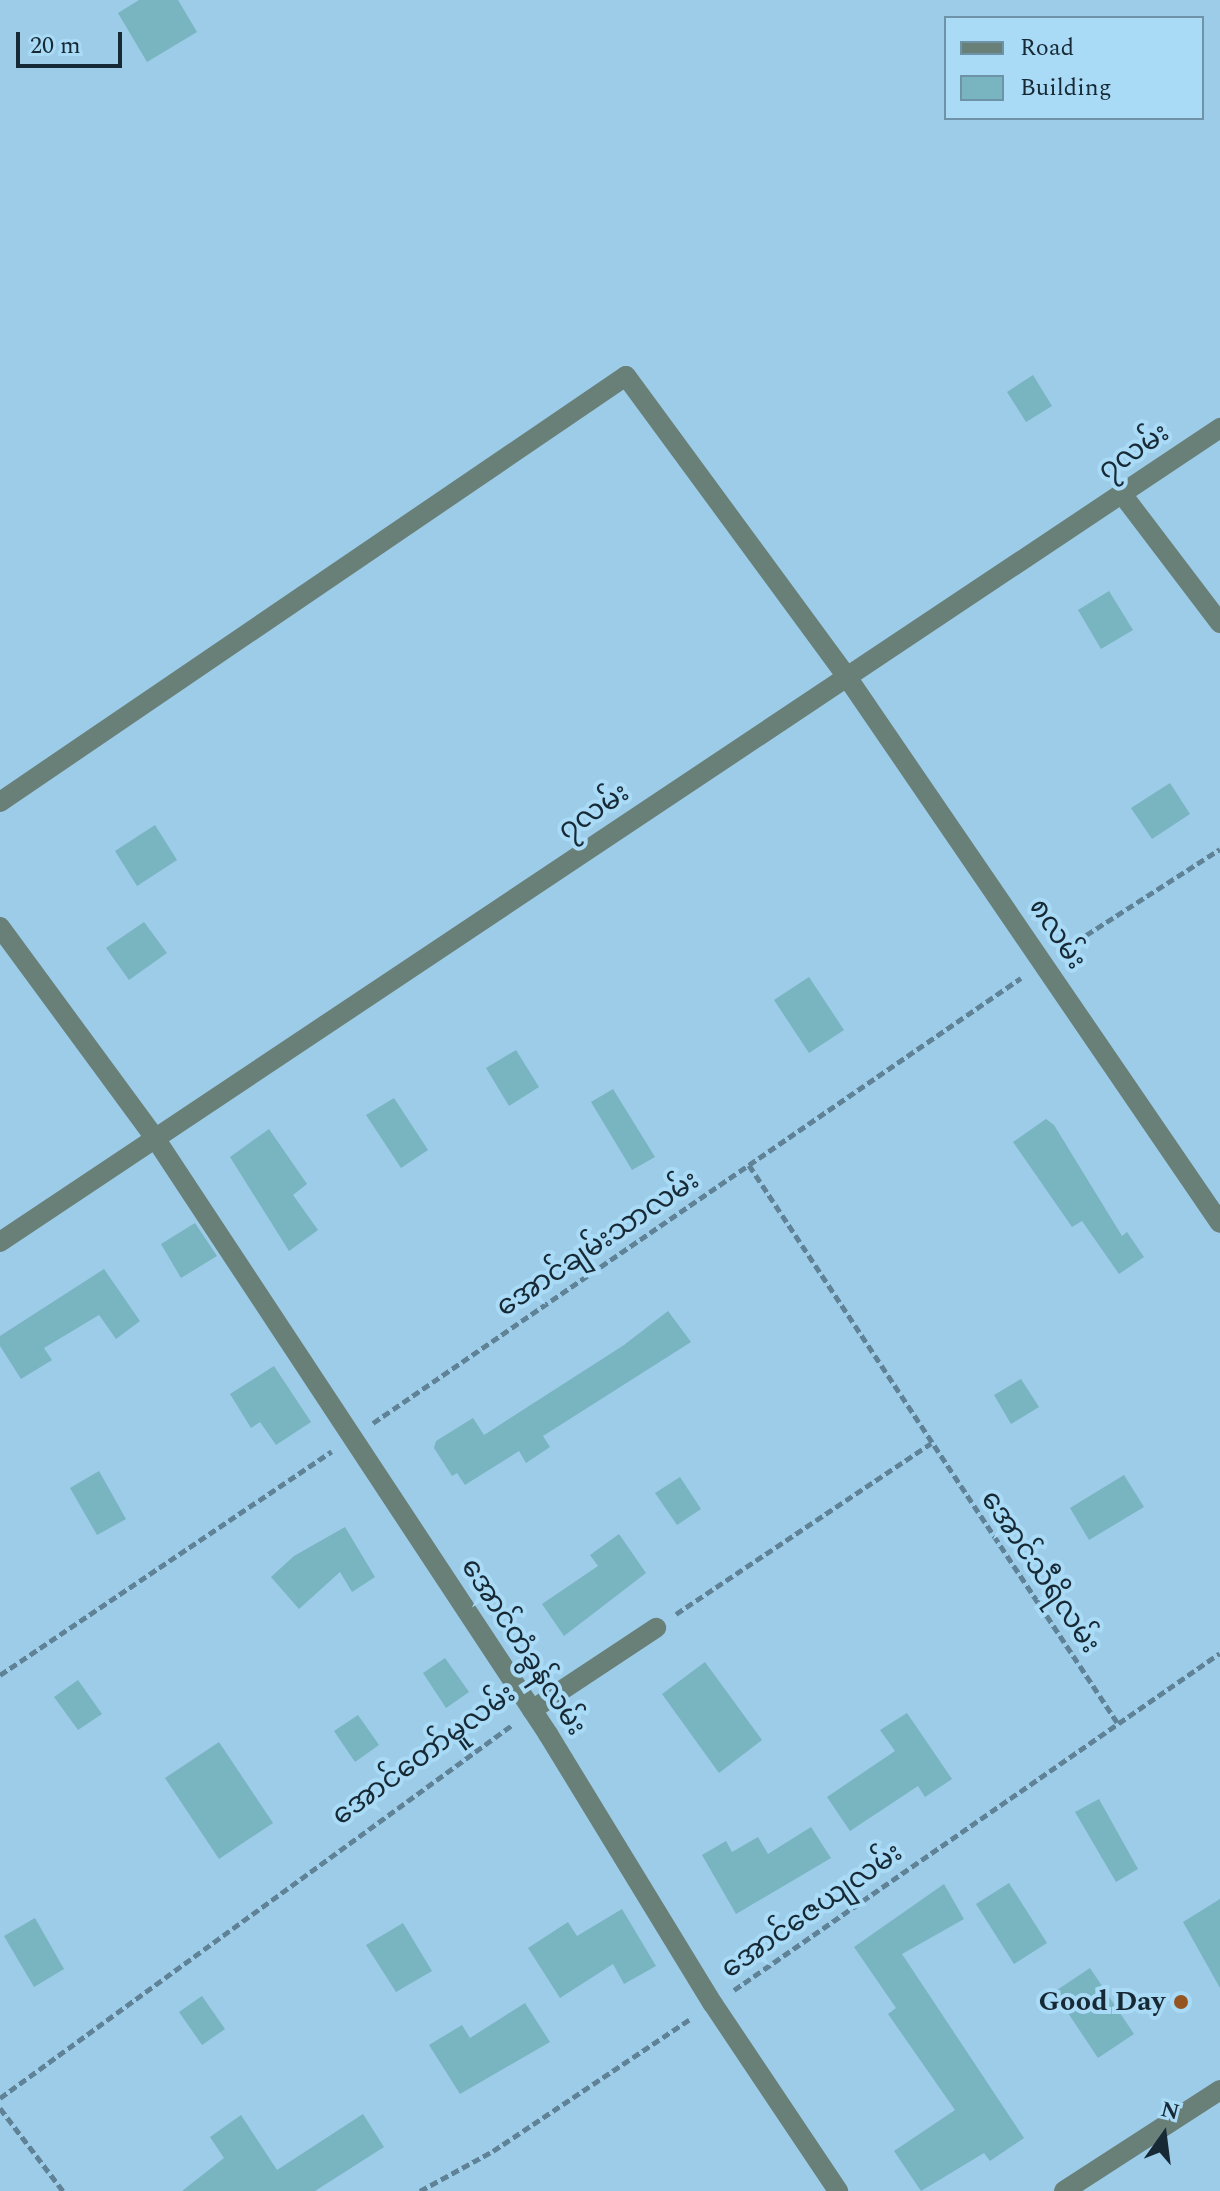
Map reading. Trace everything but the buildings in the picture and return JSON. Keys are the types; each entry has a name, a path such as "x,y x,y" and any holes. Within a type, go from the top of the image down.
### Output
{"street":[{"name":"၈လမ်း","path":"0,802 626,376 847,677 1220,1223"},
{"name":"၇လမ်း","path":"0,1242 1220,428"},
{"path":"1122,494 1220,623"},
{"name":"အောင်တံခွန်လမ်း","path":"0,927 155,1138 532,1710 713,2004 838,2191"},
{"name":"အောင်တော်မူလမ်း","path":"532,1710 656,1628"},
{"path":"1064,2191 1220,2090"}],"path":[{"name":"အောင်ချမ်းသာလမ်း","path":"0,1675 1043,963 1220,849"},
{"name":"အောင်သီရိလမ်း","path":"749,1165 1117,1722"},
{"path":"656,1628 931,1443"},
{"name":"အောင်ဇေယျလမ်း","path":"420,2191 493,2151 713,2004 1220,1653"},
{"name":"အောင်တော်မူလမ်း","path":"0,2098 532,1710"},
{"path":"0,2108 63,2191"}],"place":[{"name":"Good Day","path":"1181,2002"}]}
